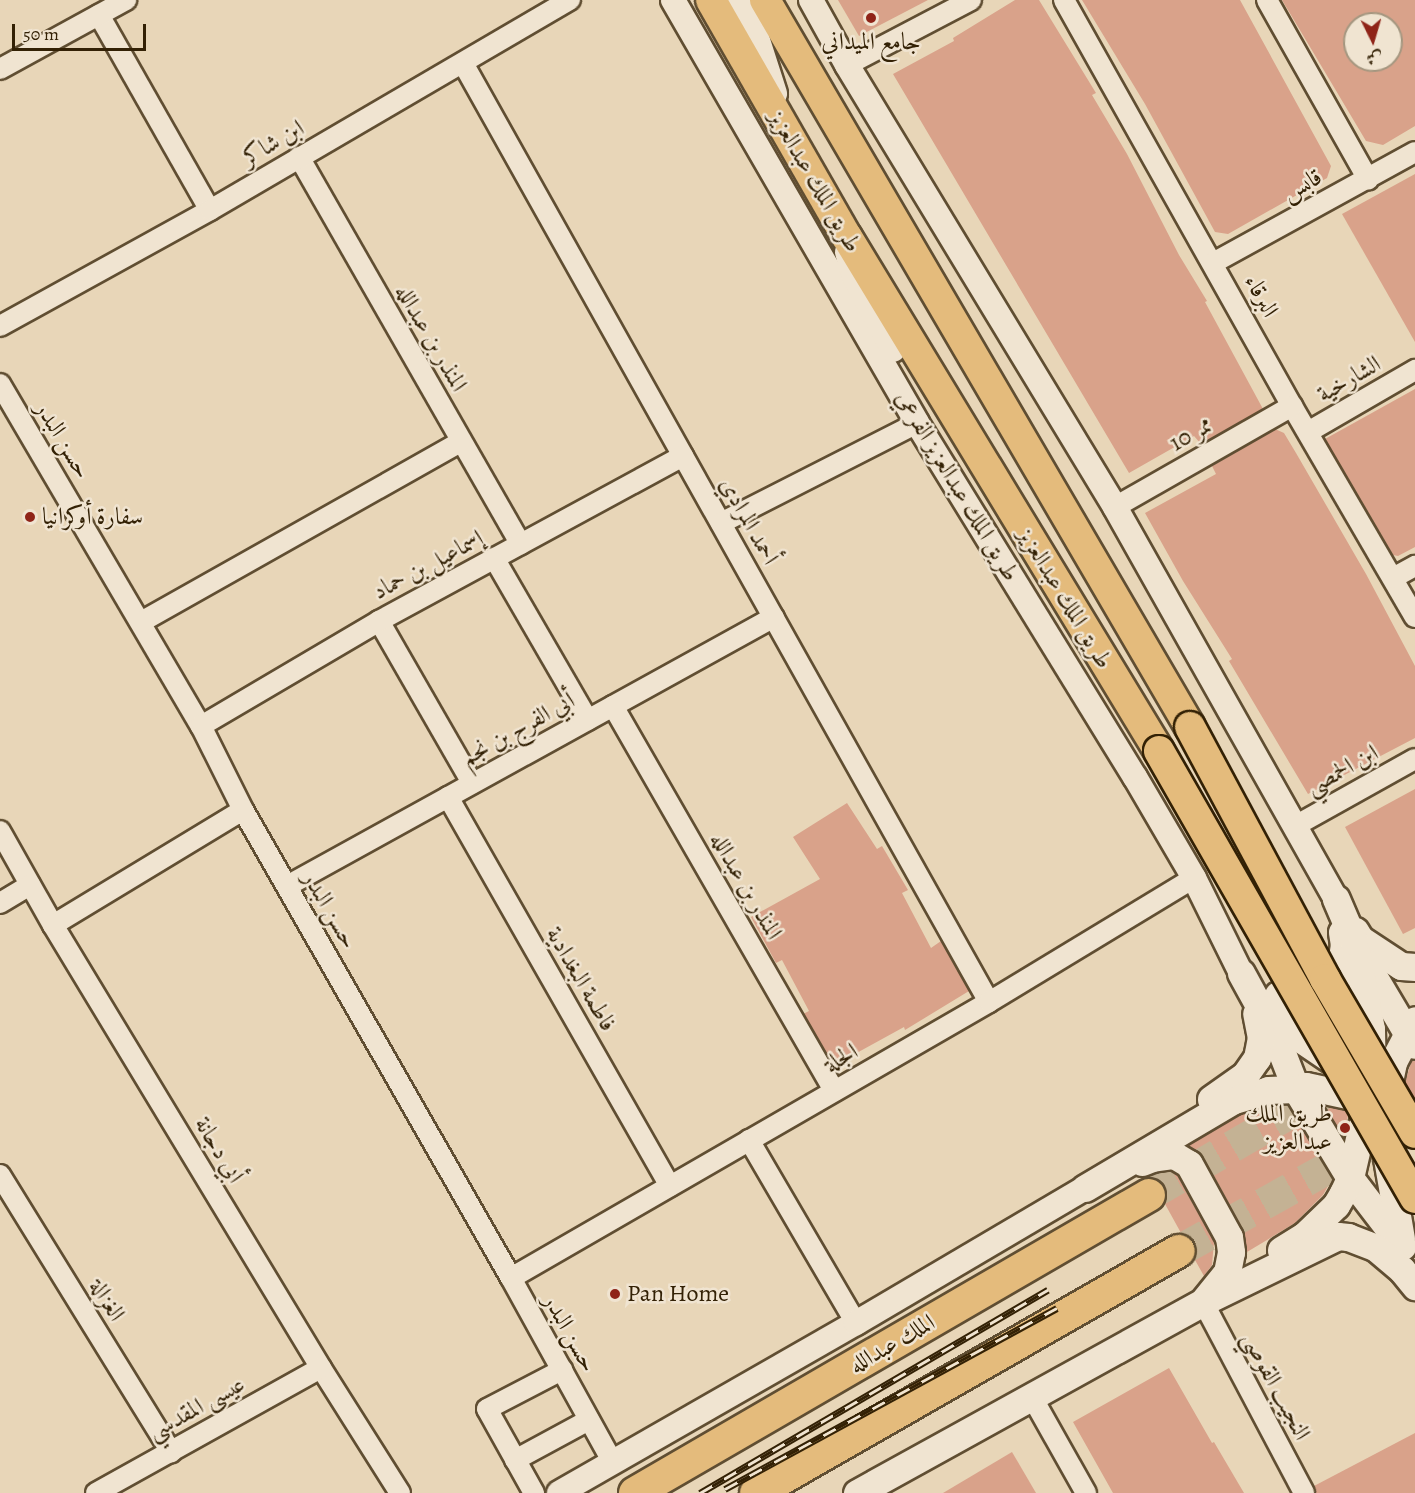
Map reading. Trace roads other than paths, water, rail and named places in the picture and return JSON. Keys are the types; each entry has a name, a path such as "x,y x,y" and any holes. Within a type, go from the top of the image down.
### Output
{"highway":[{"name":"الملك عبدالله","path":"635,1493 1149,1195"},
{"path":"756,1493 1179,1251"}],"main road":[{"name":"طريق الملك عبدالعزيز","path":"711,0 847,237 1159,751 1415,1198"},
{"path":"735,0 755,37 784,126"},
{"name":"طريق الملك عبدالعزيز","path":"765,0 1190,727 1324,979 1415,1133"},
{"path":"1203,1302 1305,1235 1336,1205 1350,1178 1378,1094 1412,1033 1354,941 1336,899"},
{"path":"1336,899 1360,939 1401,966 1415,967"},
{"path":"1240,973 1281,996 1316,992 1339,976 1344,945 1336,899"},
{"path":"1354,941 1371,1029 1386,1162 1402,1246 1415,1276"},
{"path":"1240,973 1275,1035 1296,1089 1350,1178 1402,1246"},
{"path":"1240,973 1277,1019 1415,1124"},
{"path":"1085,1188 1245,1075 1257,1058 1261,1038 1260,1023 1240,973"},
{"path":"1085,1188 1234,1100 1268,1090 1296,1089 1306,1086 1378,1094 1415,1104"},
{"path":"1085,1188 1152,1158 1174,1155 1189,1164 1229,1236 1231,1252 1227,1272 1203,1302"},
{"path":"857,1493 1203,1302 1338,1236 1348,1237 1376,1248 1402,1270 1415,1286"}],"street":[{"name":"ابن شاكر","path":"0,326 210,210 299,157 464,65 570,0"},
{"name":"طريق الملك عبدالعزيز الفرعي","path":"673,0 917,423 1194,878 1240,973"},
{"path":"811,0 847,65 1115,507 1336,899"},
{"path":"847,65 971,0"},
{"name":"البرقاء","path":"1064,0 1292,406 1415,617"},
{"path":"1267,0 1368,178"},
{"path":"0,69 122,1"},
{"path":"99,15 210,210"},
{"name":"أحمد المرادي","path":"464,65 989,1002"},
{"name":"قابس","path":"1213,263 1415,152"},
{"name":"المنذر بن عبدالله","path":"299,157 460,442 521,544"},
{"path":"847,237 847,254 853,274 902,366 957,460 970,507"},
{"name":"الشارخية","path":"1308,432 1415,370"},
{"name":"حسن البدر","path":"0,384 201,726 243,810 511,1278 613,1463"},
{"name":"ممر 10","path":"1115,507 1292,406"},
{"path":"721,524 917,423"},
{"path":"141,622 460,442"},
{"name":"إسماعيل بن حماد","path":"201,726 378,621 683,456"},
{"path":"494,558 588,720"},
{"path":"1393,578 1415,567"},
{"name":"أبي الفرج بن نجم","path":"286,886 774,617"},
{"path":"378,621 472,783"},
{"name":"المنذر بن عبدالله","path":"613,706 834,1091"},
{"name":"ابن الحمصي","path":"1294,826 1415,759"},
{"name":"فاطمة البغدادية","path":"448,797 670,1186"},
{"path":"53,925 243,810"},
{"name":"أبي دجانة","path":"0,831 53,925 321,1368 400,1493"},
{"name":"الجلة","path":"511,1278 989,1002 1194,878"},
{"path":"0,903 30,885"},
{"path":"749,1140 856,1323"},
{"name":"الغزالة","path":"0,1175 171,1452"},
{"path":"559,1493 856,1323 1085,1188"},
{"name":"النجيب القوصي","path":"1203,1302 1304,1493"},
{"name":"عيسى المقدسي","path":"96,1493 321,1368"},
{"path":"534,1493 487,1409 562,1370"},
{"path":"1032,1397 1086,1493"},
{"path":"515,1460 589,1420"}],"tunnel":[{"path":"1149,1195 1331,1089"},
{"path":"1179,1251 1364,1148"}],"railway":[{"path":"700,1493 1048,1290"},
{"path":"725,1489 1057,1308"}],"place":[{"name":"جامع الميداني","path":"871,18"},
{"name":"سفارة أوكرانيا","path":"30,517"},
{"name":"طريق الملك عبدالعزيز","path":"1345,1128"},
{"name":"Pan Home","path":"615,1294"}]}
